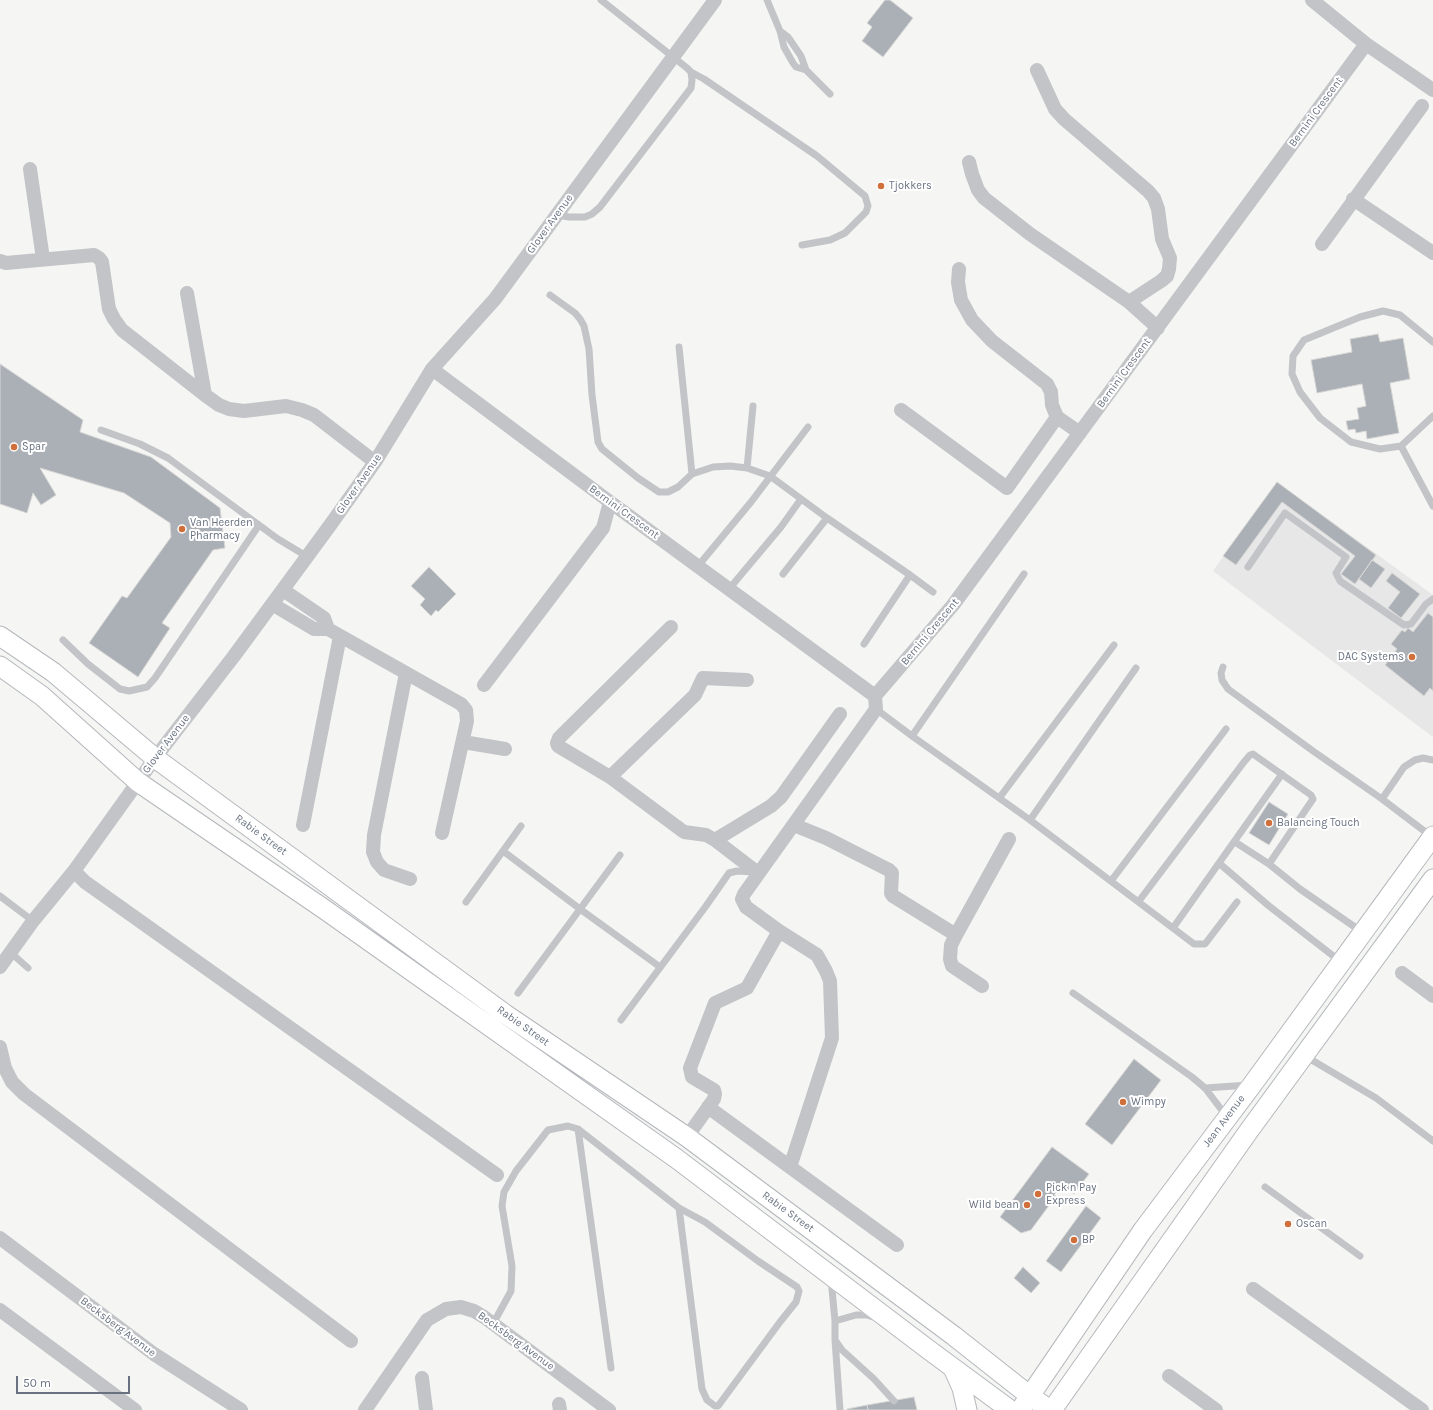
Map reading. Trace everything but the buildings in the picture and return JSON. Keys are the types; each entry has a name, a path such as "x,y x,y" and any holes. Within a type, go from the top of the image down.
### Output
{"main road":[{"name":"Rabie Street","path":"0,636 53,672 155,758 505,1014 687,1137 954,1336 1025,1403 1051,1410"},
{"name":"Rabie Street","path":"0,666 42,696 138,782 324,909 677,1159 1010,1410"},
{"name":"Jean Avenue","path":"1025,1403 1143,1230 1252,1085 1432,836"},
{"path":"1051,1410 1303,1055 1433,878"},
{"path":"1227,1117 1234,1119 1241,1115 1284,1059 1295,1055 1303,1055"},
{"path":"952,1366 962,1388 967,1410"}],"street":[{"name":"Glover Avenue","path":"0,967 33,921 74,871 155,758 308,557 375,462 432,369 494,299 715,0"},
{"path":"1312,0 1366,44 1433,90"},
{"name":"Bernini Crescent","path":"779,931 746,907 742,899 758,872 794,825 876,703 953,605 1366,44"},
{"path":"1037,70 1056,109 1064,119 1148,191 1154,198 1158,209 1162,239 1170,258 1169,269 1167,276 1161,281 1129,302"},
{"path":"1322,244 1353,199 1422,106"},
{"path":"969,162 978,190 984,198 1030,234 1129,302 1158,328"},
{"path":"30,169 43,259"},
{"path":"1353,199 1433,253"},
{"path":"0,261 6,263 94,255 99,258 103,268 109,309 122,330 205,395 219,405 229,409 244,411 286,406 302,410 314,416 375,462"},
{"path":"959,269 958,282 961,300 972,320 992,341 1047,384 1051,392 1052,405 1056,417 1080,433"},
{"path":"187,293 205,395"},
{"name":"Bernini Crescent","path":"432,369 610,502 729,588 876,703"},
{"path":"901,410 1007,488 1056,417"},
{"path":"484,684 603,528 610,502"},
{"path":"283,590 324,618 334,633 303,826"},
{"path":"272,604 314,629 334,633 461,704 466,710 467,721 463,742 442,833"},
{"path":"671,628 559,738 557,743 558,746 610,777 684,832 701,834 714,840 758,872"},
{"path":"406,673 374,835 373,852 377,862 384,870 410,879"},
{"path":"610,777 695,695 703,678 747,680"},
{"path":"714,840 771,806 781,797 840,714"},
{"path":"463,742 505,749"},
{"path":"794,825 826,838 889,870 892,873 891,893 893,896 956,935"},
{"path":"982,986 952,966 950,959 951,945 1009,839"},
{"path":"74,871 98,891 497,1175"},
{"path":"687,1137 714,1099 714,1090 692,1077 690,1068 716,1003 747,988 779,931 817,955 826,970 830,981 832,1038 790,1168"},
{"path":"1402,973 1433,996"},
{"path":"0,1047 5,1068 12,1082 24,1094 351,1340"},
{"path":"708,1107 897,1246"},
{"name":"Becksberg Avenue","path":"0,1238 154,1354 241,1410"},
{"path":"1253,1289 1422,1410"},
{"name":"Becksberg Avenue","path":"365,1410 427,1320 446,1309 462,1307 474,1311 494,1324 609,1410"},
{"path":"0,1310 135,1410"},
{"path":"1169,1376 1216,1410"},
{"path":"422,1378 426,1410"}],"lane":[{"path":"601,0 691,72 704,79 817,156 865,196 868,206 866,212 845,233 830,240 802,244"},
{"path":"767,0 780,31 784,47 796,67 806,70"},
{"path":"780,31 788,36 801,56 806,70 830,94"},
{"path":"557,215 585,217 592,214 600,207 691,88 691,72"},
{"path":"550,294 575,313 584,326 589,349 598,442 602,449 638,478 659,492 668,492 678,487 692,474 713,467 730,466 747,468 770,476 933,592"},
{"path":"1433,342 1400,315 1383,312 1360,317 1304,340 1293,356 1292,374 1300,392 1320,418 1351,442 1380,449 1400,446 1433,416"},
{"path":"679,347 692,474"},
{"path":"747,468 753,406"},
{"path":"698,566 808,428"},
{"path":"100,430 140,444 168,458 278,539 308,557"},
{"path":"1400,446 1433,506"},
{"path":"729,588 781,528 802,499"},
{"path":"1248,567 1285,513 1346,557 1336,573 1340,581 1404,625 1411,624 1426,604 1433,599"},
{"path":"783,574 827,518"},
{"path":"63,640 88,664 120,689 129,691 147,687 155,678 259,525"},
{"path":"912,736 1024,574"},
{"path":"864,644 910,575"},
{"path":"1000,797 1114,645"},
{"path":"1223,667 1221,673 1222,680 1228,688 1432,836"},
{"path":"1030,820 1136,668"},
{"path":"876,703 912,736 1000,797 1194,944 1205,944 1236,902"},
{"path":"1111,881 1226,730"},
{"path":"1139,901 1250,755 1253,754 1311,795 1313,799 1268,864"},
{"path":"1382,799 1404,767 1415,760 1423,758 1433,760"},
{"path":"1173,928 1220,864 1282,774"},
{"path":"466,902 521,826"},
{"path":"1235,842 1363,932"},
{"path":"503,851 660,967"},
{"path":"518,993 620,855"},
{"path":"1220,864 1269,906 1341,962"},
{"path":"621,1020 729,873 737,871 758,872"},
{"path":"0,896 33,921"},
{"path":"10,952 28,968"},
{"path":"1074,992 1192,1077 1205,1088 1227,1117"},
{"path":"1303,1055 1376,1098 1433,1141"},
{"path":"1205,1088 1252,1085"},
{"path":"494,1324 511,1291 512,1266 502,1206 504,1192 516,1171 548,1130 568,1126 578,1129 679,1208 705,1222 796,1287 799,1291 796,1302 718,1406 714,1406 707,1400 702,1389 679,1208"},
{"path":"578,1129 611,1368"},
{"path":"1265,1187 1360,1256"},
{"path":"831,1274 840,1410"},
{"path":"835,1322 856,1315 867,1315 895,1323"},
{"path":"835,1340 842,1350 894,1401"}],"shaded area":[{"path":"1277,482 1433,595 1433,737 1213,571"}],"place":[{"name":"Tjokkers","path":"881,186"},
{"name":"Spar","path":"14,447"},
{"name":"Van Heerden Pharmacy","path":"182,529"},
{"name":"DAC Systems","path":"1412,657"},
{"name":"Balancing Touch","path":"1269,823"},
{"name":"Wimpy","path":"1123,1102"},
{"name":"Pick n Pay Express","path":"1038,1194"},
{"name":"Wild bean","path":"1027,1205"},
{"name":"Oscan","path":"1288,1224"},
{"name":"BP","path":"1074,1240"}]}
